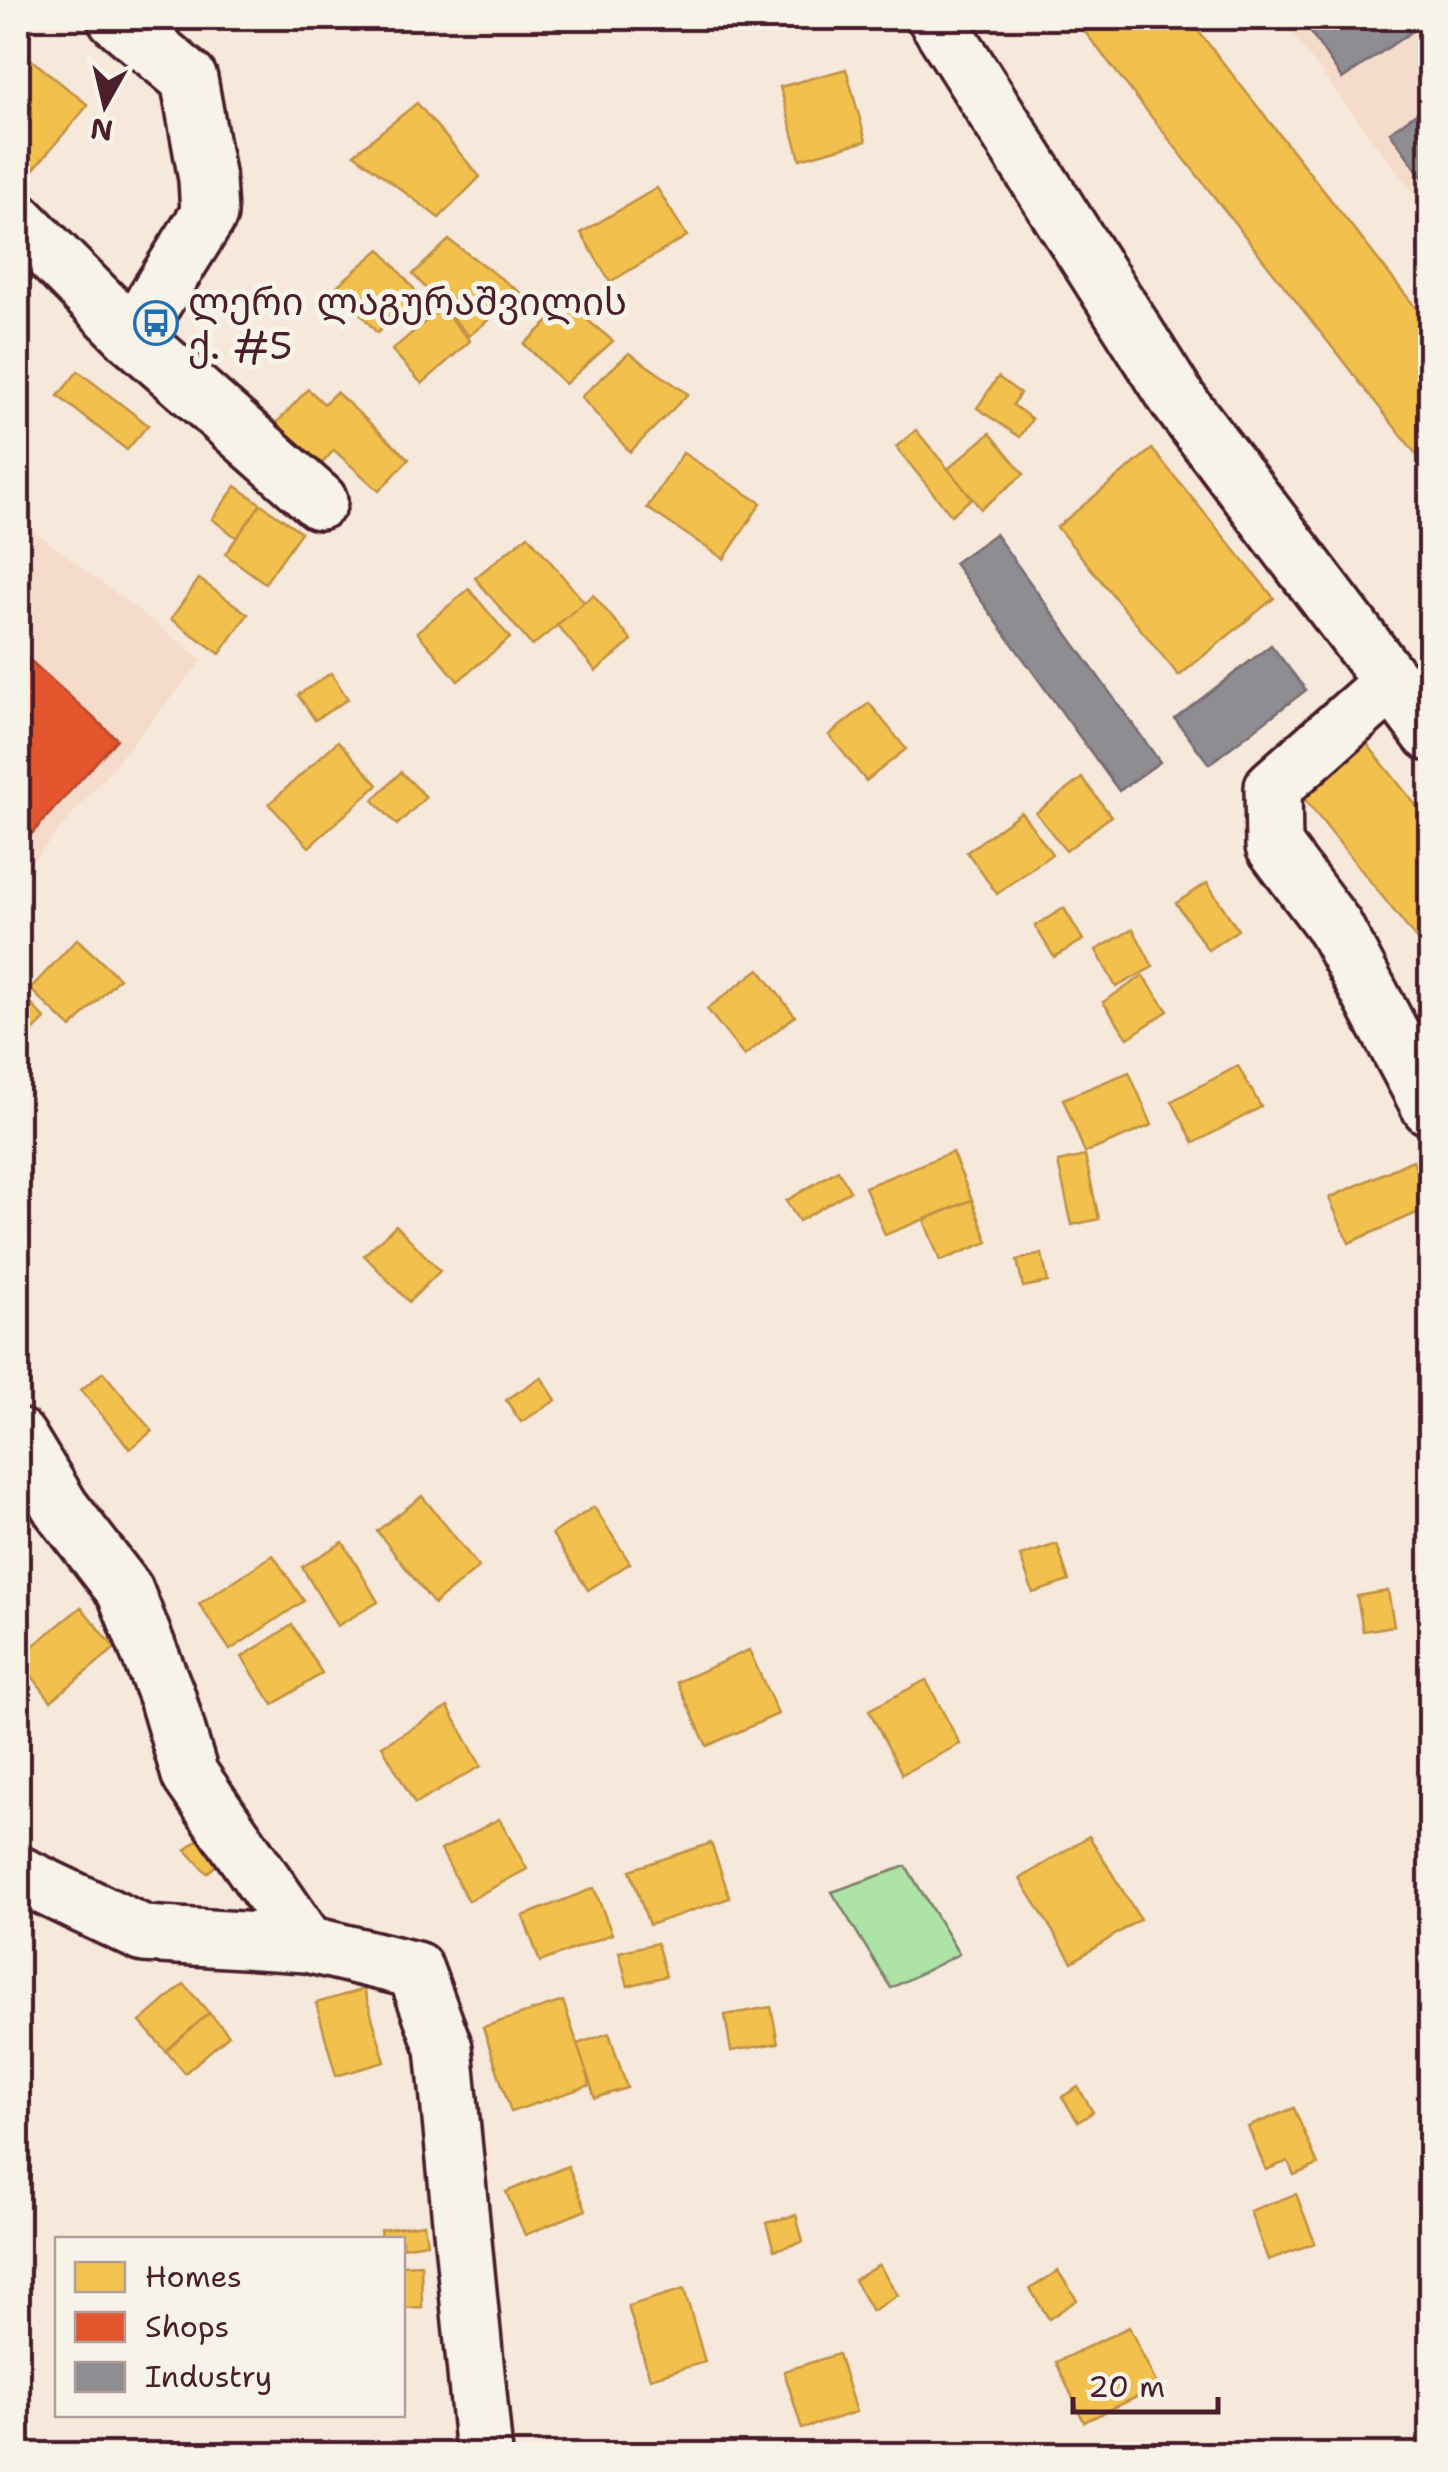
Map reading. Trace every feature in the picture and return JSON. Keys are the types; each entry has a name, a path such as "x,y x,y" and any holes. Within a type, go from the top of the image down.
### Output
{"street":[{"path":"116,18 189,79 208,179 208,214 132,336"},
{"path":"936,18 1178,400 1430,733"},
{"path":"18,221 132,336 319,501"},
{"path":"1392,682 1273,787 1274,846 1334,926 1430,1107"},
{"path":"18,1436 61,1508 125,1591 168,1697 190,1775 307,1944"},
{"path":"18,1874 144,1934 307,1944 415,1970 444,2048 484,2454"}],"shaded area":[{"path":"1280,18 1430,18 1430,215"},
{"path":"18,519 203,660 18,879"}],"green space":[{"path":"906,1866 959,1954 891,1988 832,1892"}],"building: Homes":[{"path":"1074,18 1188,18 1430,326 1430,472"},
{"path":"18,49 88,105 23,182 18,177"},
{"path":"846,69 866,141 800,159 780,87"},
{"path":"417,103 480,177 439,218 354,154"},
{"path":"657,188 687,236 610,282 581,233"},
{"path":"449,240 521,293 469,336 413,274"},
{"path":"380,249 420,296 377,333 337,286"},
{"path":"568,304 613,341 565,384 524,344"},
{"path":"441,308 470,341 422,384 392,350"},
{"path":"629,353 688,394 630,452 581,397"},
{"path":"78,371 148,425 127,450 58,396"},
{"path":"998,377 1020,393 1013,405 1032,419 1020,437 977,408"},
{"path":"308,389 324,404 336,392 409,459 379,491 334,450 317,469 272,428"},
{"path":"916,430 972,498 951,515 896,447"},
{"path":"990,433 1024,474 981,509 948,469"},
{"path":"1152,449 1274,598 1179,676 1057,527"},
{"path":"683,453 761,503 724,559 647,508"},
{"path":"236,486 261,504 237,538 212,519"},
{"path":"261,504 301,532 265,583 225,554"},
{"path":"528,535 585,603 532,646 475,578"},
{"path":"199,579 248,614 220,654 171,619"},
{"path":"469,589 510,638 458,681 417,632"},
{"path":"593,595 632,641 596,671 557,625"},
{"path":"331,673 348,699 315,720 298,695"},
{"path":"869,703 906,749 866,781 829,735"},
{"path":"1363,739 1430,823 1430,956 1298,791"},
{"path":"338,741 378,785 309,847 269,804"},
{"path":"401,772 426,797 397,825 373,800"},
{"path":"1082,778 1111,816 1066,851 1036,813"},
{"path":"1021,812 1052,854 997,894 967,852"},
{"path":"1207,883 1238,930 1208,950 1176,903"},
{"path":"1064,908 1083,940 1054,957 1035,926"},
{"path":"1133,929 1153,967 1116,987 1096,950"},
{"path":"77,939 119,978 71,1028 30,989"},
{"path":"759,969 795,1016 744,1056 707,1009"},
{"path":"1143,976 1168,1011 1128,1038 1103,1002"},
{"path":"18,990 45,1019 18,1046"},
{"path":"1238,1066 1261,1107 1194,1143 1172,1101"},
{"path":"1129,1072 1152,1125 1085,1153 1063,1099"},
{"path":"952,1152 972,1200 885,1235 865,1187"},
{"path":"1085,1156 1099,1219 1072,1225 1058,1162"},
{"path":"1413,1160 1430,1207 1349,1243 1329,1198"},
{"path":"838,1170 850,1191 799,1221 786,1201"},
{"path":"972,1200 988,1242 940,1261 924,1220"},
{"path":"396,1225 440,1271 409,1302 364,1255"},
{"path":"1042,1254 1048,1282 1023,1287 1017,1260"},
{"path":"103,1372 152,1431 130,1449 81,1390"},
{"path":"541,1377 556,1400 521,1422 506,1400"},
{"path":"422,1496 479,1567 434,1604 377,1531"},
{"path":"594,1507 630,1563 588,1590 552,1534"},
{"path":"343,1542 378,1602 337,1626 302,1567"},
{"path":"1057,1544 1069,1581 1033,1593 1020,1556"},
{"path":"273,1555 304,1601 230,1650 199,1604"},
{"path":"1388,1591 1394,1626 1363,1631 1357,1596"},
{"path":"81,1607 115,1648 51,1701 18,1658"},
{"path":"292,1625 322,1673 273,1705 242,1657"},
{"path":"749,1650 778,1714 707,1746 677,1682"},
{"path":"926,1680 960,1744 902,1774 869,1710"},
{"path":"448,1707 481,1766 415,1804 382,1746"},
{"path":"499,1819 527,1869 468,1901 441,1850"},
{"path":"211,1828 231,1852 207,1873 186,1850"},
{"path":"1089,1836 1140,1919 1072,1962 1020,1879"},
{"path":"711,1843 730,1898 649,1925 630,1870"},
{"path":"594,1888 612,1934 540,1962 523,1916"},
{"path":"657,1943 666,1976 628,1986 619,1952"},
{"path":"184,1984 209,2013 166,2051 140,2022"},
{"path":"364,1989 385,2062 336,2076 316,2003"},
{"path":"563,2001 591,2085 511,2112 483,2027"},
{"path":"771,2007 778,2043 731,2051 725,2015"},
{"path":"209,2013 229,2035 185,2073 166,2051"},
{"path":"609,2033 627,2088 595,2098 577,2044"},
{"path":"1078,2087 1093,2112 1078,2122 1062,2097"},
{"path":"1294,2108 1318,2165 1294,2175 1288,2161 1266,2170 1248,2127"},
{"path":"568,2166 586,2210 525,2235 506,2192"},
{"path":"1296,2194 1315,2243 1268,2260 1250,2211"},
{"path":"796,2215 803,2242 774,2250 766,2223"},
{"path":"424,2224 427,2243 405,2247 405,2237 381,2237 380,2230"},
{"path":"421,2264 422,2307 405,2308 405,2265"},
{"path":"879,2265 898,2295 872,2311 854,2280"},
{"path":"1058,2271 1077,2300 1049,2319 1030,2289"},
{"path":"684,2289 705,2362 650,2378 628,2306"},
{"path":"1129,2327 1158,2387 1084,2422 1056,2362"},
{"path":"838,2354 856,2412 802,2429 784,2371"}],"building: Shops":[{"path":"22,653 117,739 18,849 18,657"}],"building: Industry":[{"path":"1301,18 1406,18 1414,30 1342,79"},
{"path":"1430,103 1430,188 1390,132"},
{"path":"995,534 1160,762 1119,791 954,563"},
{"path":"1271,645 1306,690 1209,764 1175,719"}],"place":[{"name":"ლერი ლაგურაშვილის ქ. #5","path":"156,323"}]}
